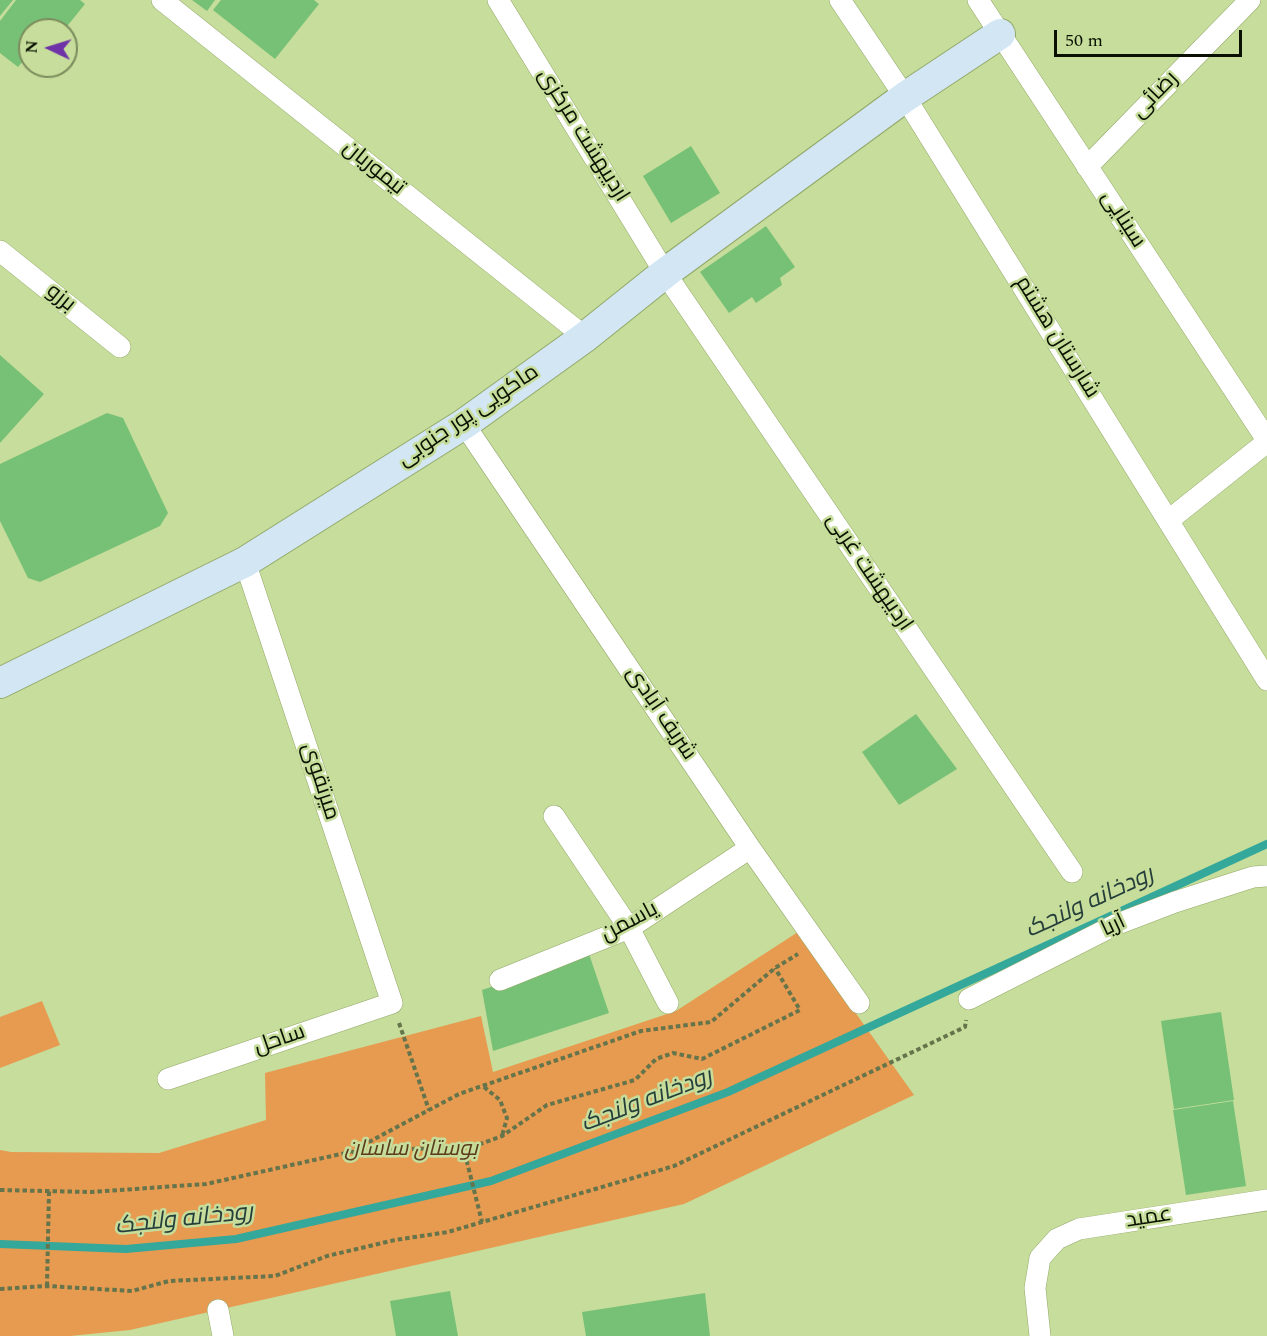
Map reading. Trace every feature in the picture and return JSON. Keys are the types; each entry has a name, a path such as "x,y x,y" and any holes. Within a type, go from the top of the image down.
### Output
{"street":[{"name":"تیموریان","path":"162,0 585,338"},
{"name":"اردیبهشت مرکزی","path":"498,0 665,273"},
{"name":"شارستان هشتم","path":"840,0 905,97 1170,520 1267,680"},
{"name":"سینایی","path":"978,0 1267,441"},
{"name":"رضائی","path":"1087,167 1250,0"},
{"name":"ماکویی‌ پور جنوبی","path":"0,684 245,562 464,424 585,338 665,273 905,97 1000,34"},
{"name":"برزو","path":"0,251 120,347"},
{"name":"اردیبهشت غربی","path":"665,273 1072,872"},
{"name":"شریف آبادی","path":"464,424 750,848 859,1003"},
{"path":"1170,520 1267,441"},
{"name":"میرتقوی","path":"245,562 392,1003"},
{"path":"554,816 629,928 668,1003"},
{"name":"یاسمن","path":"500,980 629,928 750,848"},
{"name":"آریا","path":"969,999 1115,925 1175,902 1253,877 1267,876"},
{"name":"ساحل","path":"168,1079 392,1003"},
{"name":"عمید","path":"1040,1336 1035,1288 1040,1258 1057,1239 1079,1229 1267,1200"},
{"path":"218,1310 223,1336"}],"path":[{"path":"0,1190 91,1192 207,1184 350,1152 475,1146 502,1136 547,1105 635,1080 656,1059 673,1053 702,1059 800,1010 775,968 711,1022 641,1031 459,1094 350,1152"},
{"path":"0,1289 47,1286 132,1291 169,1281 275,1276 327,1256 395,1240 448,1232 674,1166 965,1027 969,999"},
{"path":"392,1003 429,1110"},
{"path":"483,1087 500,1100 507,1119 502,1136"},
{"path":"463,1146 482,1222"},
{"path":"47,1286 49,1191"}],"green space":[{"name":"بوستان ساسان","path":"798,932 914,1095 684,1204 130,1330 70,1336 0,1336 0,1150 159,1153 266,1120 265,1073 481,1016 493,1072 676,1011"},
{"path":"42,1001 60,1045 0,1068 0,1017"}],"building":[{"path":"0,0 13,0 0,16"},
{"path":"16,0 80,0 85,4 74,18 18,18 18,67 0,53 0,21"},
{"path":"192,0 215,0 207,11"},
{"path":"221,0 314,0 319,4 275,59 213,10"},
{"path":"691,146 720,193 671,223 643,176"},
{"path":"766,226 795,267 780,278 782,285 756,303 752,297 729,313 700,272"},
{"path":"0,355 44,394 0,443"},
{"path":"107,413 123,418 168,513 160,526 40,582 28,578 0,521 0,464"},
{"path":"916,714 957,769 899,805 862,752"},
{"path":"589,954 609,1013 493,1051 482,990"},
{"path":"1221,1012 1234,1100 1174,1109 1161,1021"},
{"path":"1233,1101 1246,1186 1186,1195 1173,1110"},
{"path":"450,1291 458,1336 396,1336 390,1301"},
{"path":"705,1293 710,1336 586,1336 582,1312"}],"waterway":[{"name":"رودخانه ولنجک","path":"0,1244 126,1249 236,1239 491,1181 728,1092 1267,844"}]}
